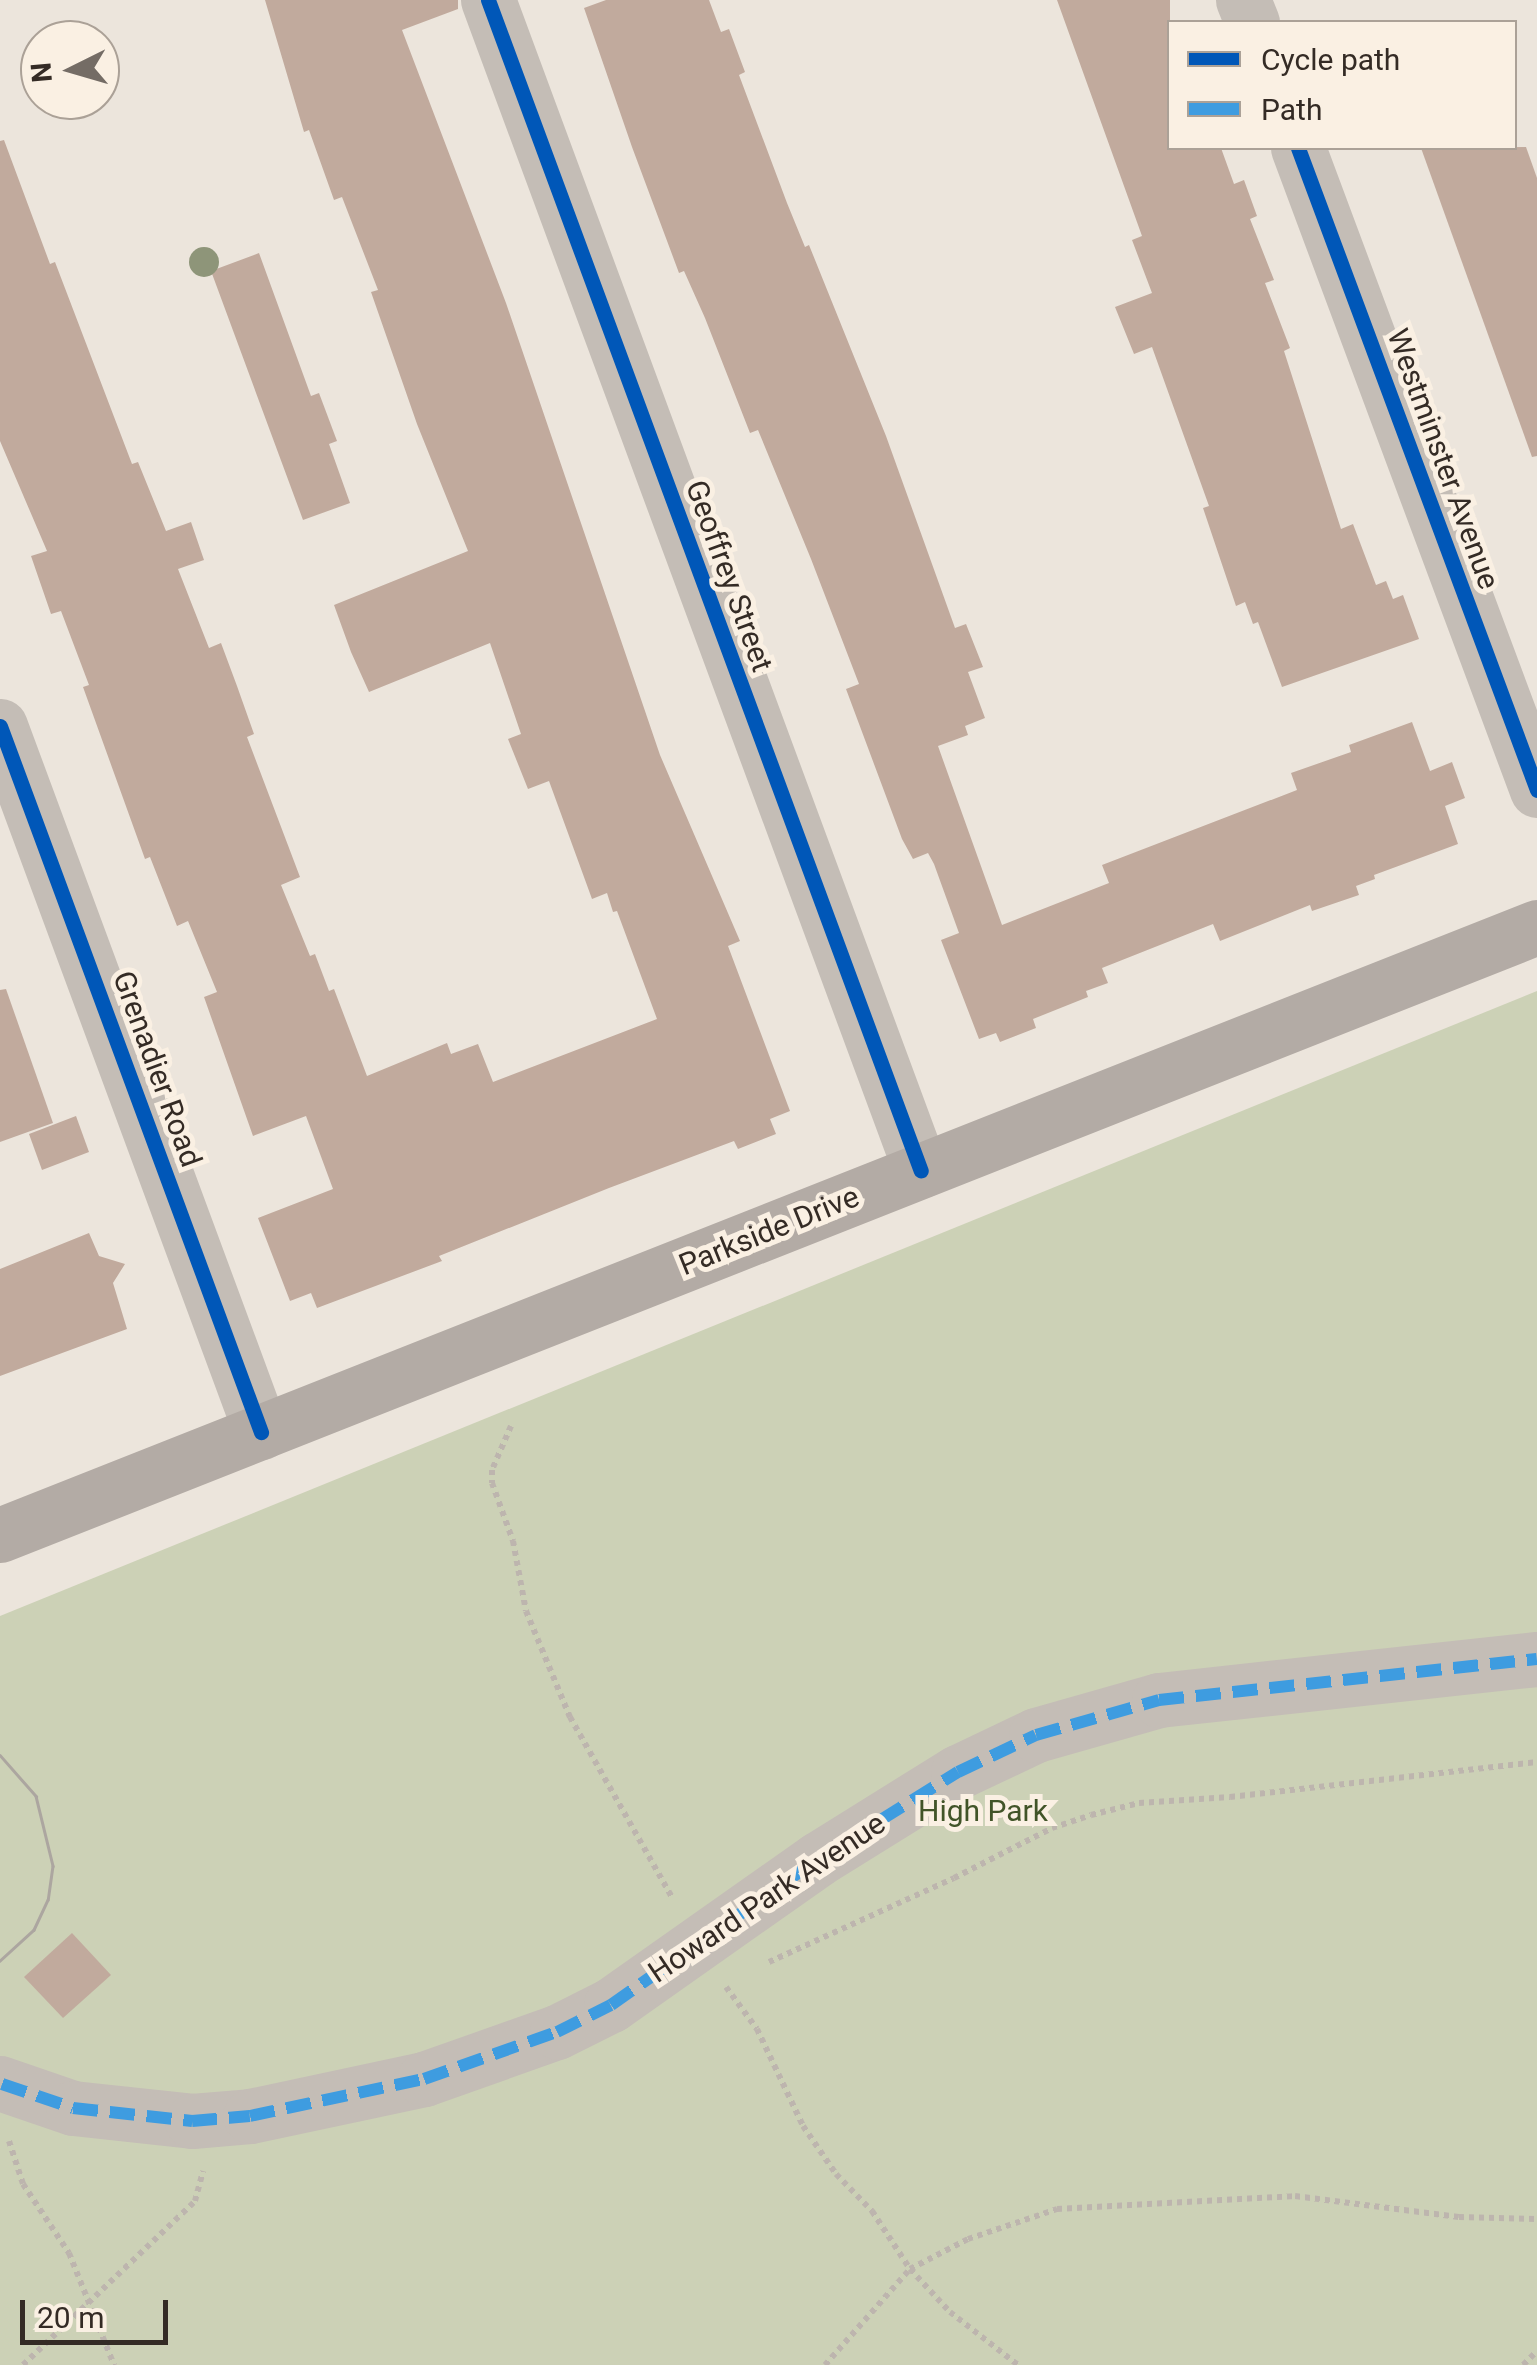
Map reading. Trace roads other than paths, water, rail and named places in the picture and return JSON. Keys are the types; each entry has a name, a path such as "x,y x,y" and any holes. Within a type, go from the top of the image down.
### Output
{"main road":[{"name":"Parkside Drive","path":"0,1535 1537,927"}],"street":[{"name":"Geoffrey Street","path":"488,0 920,1171"},
{"name":"Westminster Avenue","path":"1299,150 1537,790"},
{"name":"Grenadier Road","path":"0,726 261,1432"},
{"name":"Howard Park Avenue","path":"4,2084 73,2108 207,2120 250,2116 424,2079 556,2032 611,2005 818,1859 958,1772 1036,1735 1159,1700 1537,1659"}],"tram line":[{"path":"0,1755 36,1796 53,1866 48,1900 34,1930 0,1961"}],"park label":[{"name":"High Park","path":"983,1811"}]}
